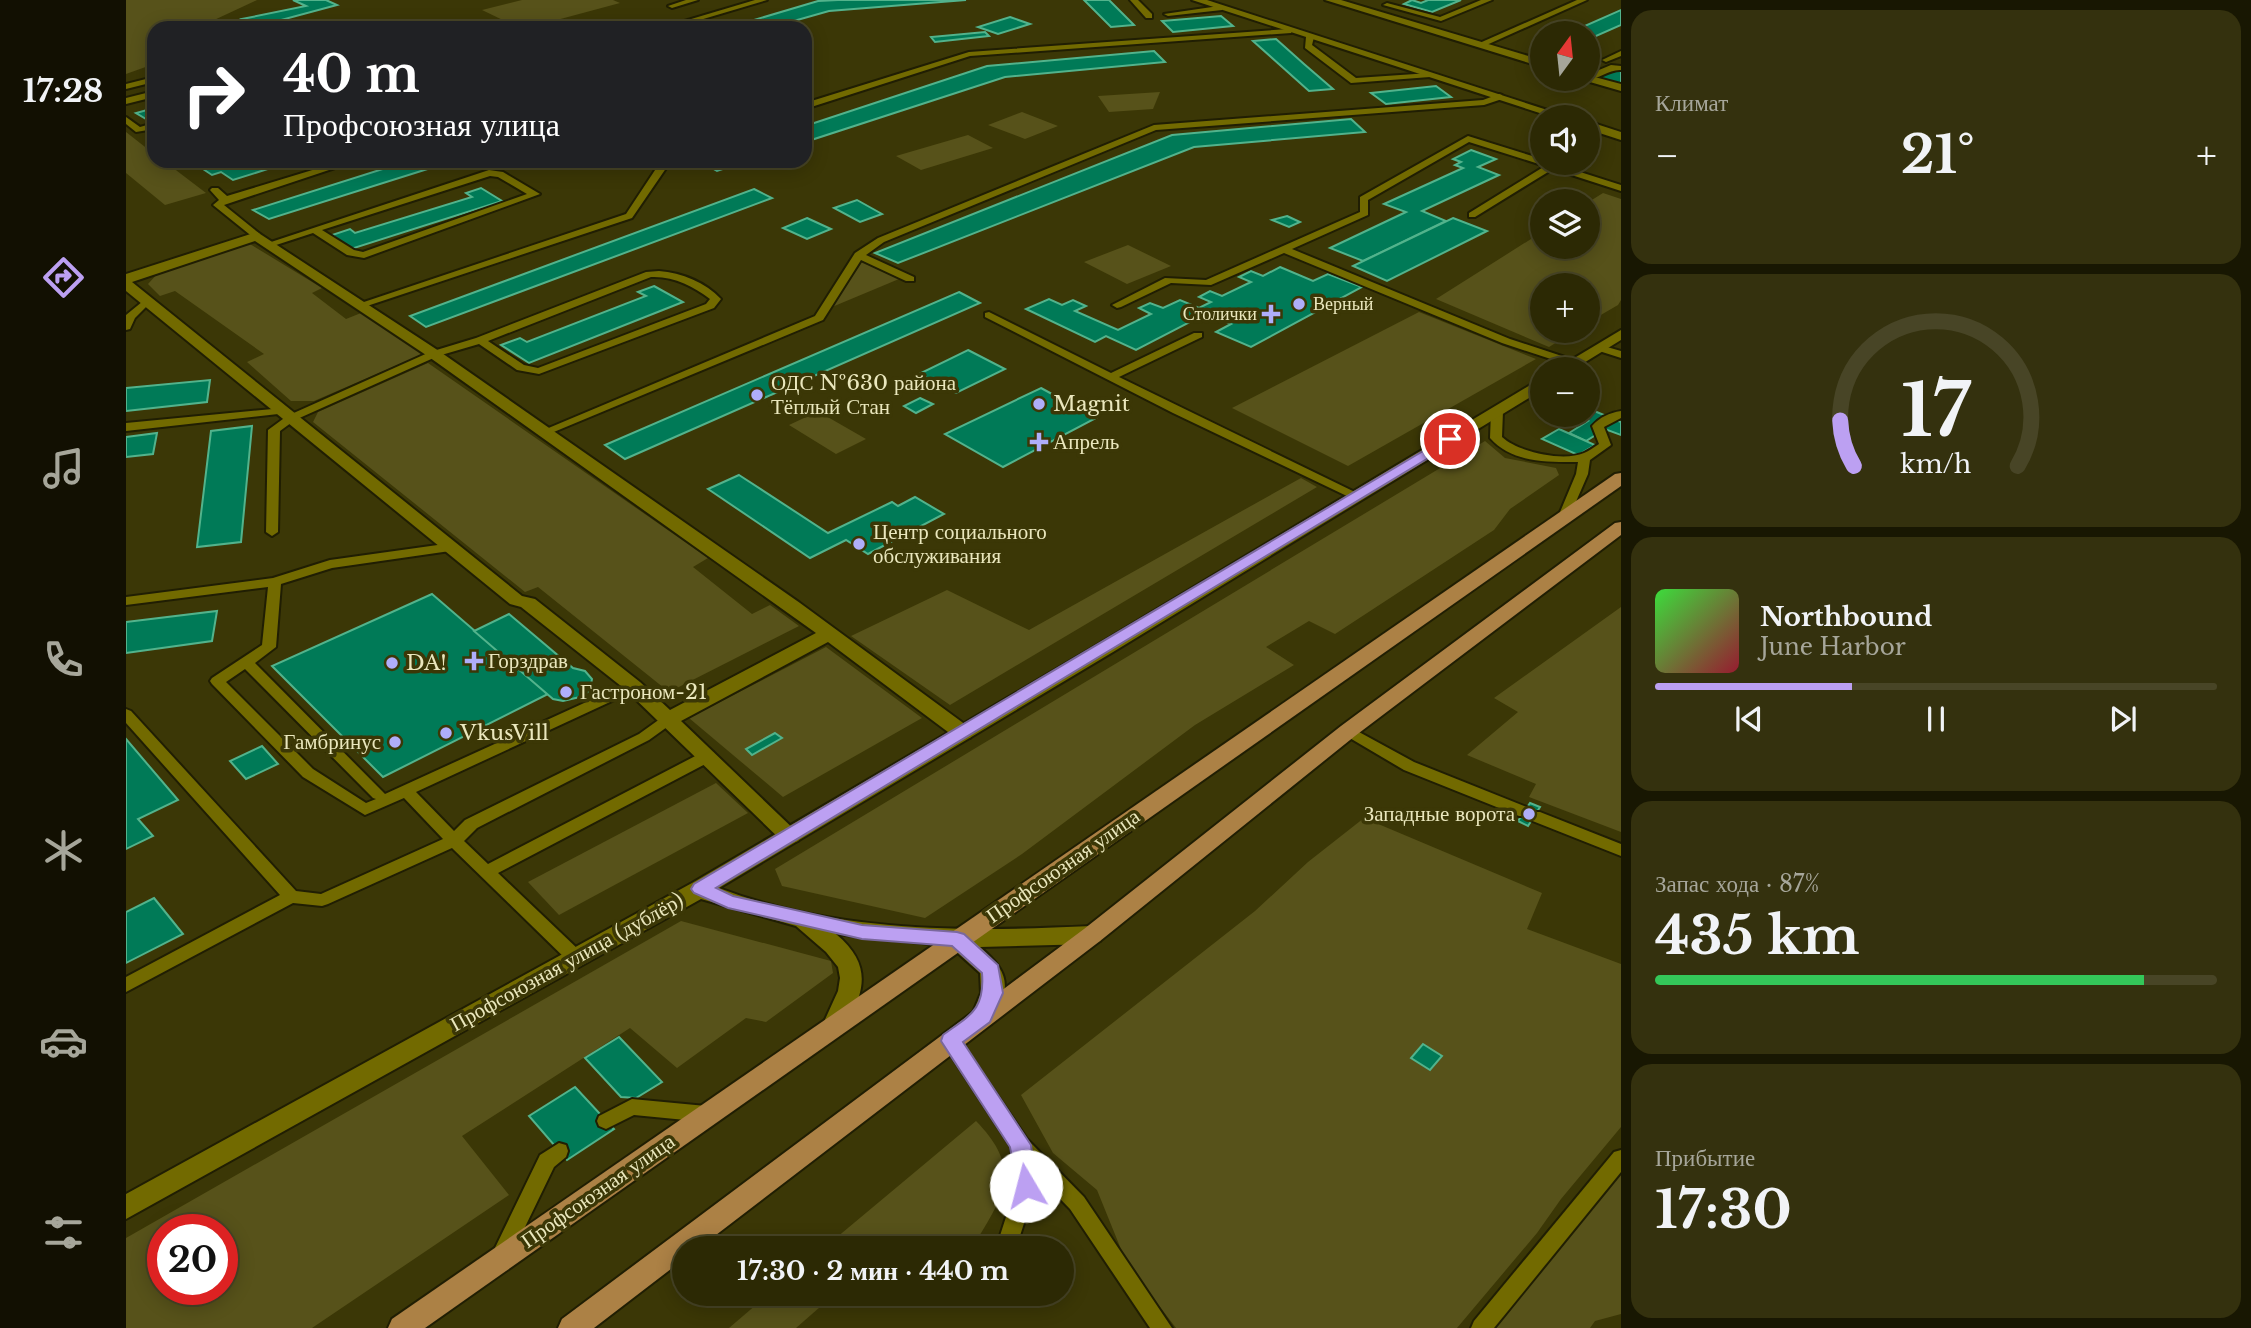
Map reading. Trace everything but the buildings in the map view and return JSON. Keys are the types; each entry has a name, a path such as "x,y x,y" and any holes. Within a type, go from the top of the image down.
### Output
{"main road":[{"name":"Профсоюзная улица","path":"402,1328 1621,478"},
{"path":"572,1328 1092,935 1348,731 1621,527"}],"street":[{"path":"1197,0 1530,107"},
{"path":"1330,0 1530,60"},
{"path":"1600,82 1621,88"},
{"path":"1600,129 1621,136"},
{"path":"126,281 263,240 545,432 793,607 963,733"},
{"path":"126,281 516,600 528,603 633,686 790,836"},
{"path":"1584,357 1621,334"},
{"name":"Профсоюзная улица (дублёр)","path":"126,1208 700,889 1530,390"},
{"path":"669,719 828,635"},
{"path":"700,889 728,902 862,932 957,939 1092,935"},
{"path":"800,919 839,948 852,973 852,988 835,1024"},
{"path":"957,939 992,970 993,993 983,1017"}],"lane":[{"path":"671,6 694,0"},
{"path":"690,21 763,0"},
{"path":"1134,0 1149,16"},
{"path":"1370,12 1400,0"},
{"path":"1387,5 1441,19 1488,0"},
{"path":"1479,45 1583,0"},
{"path":"1168,14 1219,8"},
{"path":"812,104 968,54 1288,31"},
{"path":"1310,37 1308,46 1354,81 1430,75"},
{"path":"1606,60 1621,53"},
{"path":"1600,72 1611,67 1621,68"},
{"path":"126,87 147,81"},
{"path":"126,101 147,96"},
{"path":"545,432 819,318 859,255 881,240 1154,128 1484,102 1499,97"},
{"path":"126,120 139,130 147,127"},
{"path":"1117,304 1168,280 1208,283 1365,213 1363,199 1468,139 1530,159"},
{"path":"314,230 351,253 364,255 535,194 500,174 489,173 314,230 263,240 218,205 225,200 328,168"},
{"path":"360,305 629,216 661,168"},
{"path":"1472,215 1530,175"},
{"path":"1580,175 1621,188"},
{"path":"215,190 225,200"},
{"path":"1284,249 1546,357"},
{"path":"859,255 910,279"},
{"path":"126,427 287,415 434,354 480,340 650,274 677,276 716,299 710,306 539,371 521,368 480,340"},
{"path":"126,327 130,317 148,300"},
{"path":"989,315 1355,495"},
{"path":"1111,377 1198,335"},
{"path":"1600,348 1621,355"},
{"path":"1497,411 1496,438 1513,452 1546,457 1584,458 1605,445 1598,426 1610,417 1621,414"},
{"path":"272,532 275,430 287,415"},
{"path":"1564,517 1582,474 1584,458"},
{"path":"126,601 275,582 330,564 452,547"},
{"path":"275,582 269,647 217,681 307,774 365,810 633,686"},
{"path":"246,662 378,794"},
{"path":"126,714 291,897"},
{"path":"126,985 291,897 322,900 454,841 471,824 644,737 669,719"},
{"path":"1348,731 1409,766 1621,850"},
{"path":"487,872 708,756"},
{"path":"407,792 575,957"},
{"path":"951,1041 1020,1145 1077,1203 1163,1328"},
{"path":"606,1121 632,1107 706,1114"},
{"path":"1010,1236 1026,1186 1020,1145"},
{"path":"498,1261 547,1161 559,1151"},
{"path":"1481,1328 1621,1158"}],"shaded area":[{"path":"126,0 257,0 212,21 147,21 147,66 126,74"},
{"path":"522,0 613,0 620,3 553,21 505,21 482,10"},
{"path":"1160,92 1153,109 1109,112 1098,96"},
{"path":"1022,112 1058,126 1025,139 988,125"},
{"path":"126,132 147,148 147,168 173,168 206,193 165,205 126,173"},
{"path":"968,135 993,148 921,170 896,156"},
{"path":"1603,193 1621,199 1621,300 1618,305 1600,315 1600,273 1530,273 1530,339 1436,299 1530,240 1530,259 1600,259 1600,195"},
{"path":"250,244 322,288 312,293 346,319 361,313 423,354 314,401 291,401 247,362 264,354 175,291 160,296 148,284 159,272"},
{"path":"1128,245 1171,266 1127,284 1084,262"},
{"path":"862,262 899,279 832,307"},
{"path":"1419,312 1531,357 1530,362 1348,466 1232,408"},
{"path":"1540,343 1556,343 1549,347"},
{"path":"428,363 708,558 693,567 752,614 770,605 799,626 669,692 538,587 525,592 313,422 318,412"},
{"path":"819,411 866,439 836,454 789,425"},
{"path":"1485,441 1505,458 1556,468 1559,475 1510,509 1494,530 1335,634 1309,621 1266,647 1294,665 1195,725 1022,854 925,918 782,886 775,869"},
{"path":"1301,478 1317,487 950,705 851,636 947,590 1029,630"},
{"path":"1621,607 1621,832 1529,797 1536,784 1467,755 1518,712 1494,698"},
{"path":"826,647 922,718 783,797 689,718"},
{"path":"716,783 748,813 559,915 528,882"},
{"path":"1364,818 1542,893 1527,929 1621,964 1621,1127 1457,1328 1176,1328 1127,1264 1097,1190 1053,1153 1021,1095 1255,911 1308,862"},
{"path":"681,921 831,961 833,973 766,1022 746,1018 677,1068 630,1028 462,1136 509,1195 312,1328 126,1328 126,1238 147,1226 147,1305 238,1305 238,1214 168,1214"},
{"path":"976,1121 991,1138 1000,1154 1004,1184 1000,1198 979,1236 838,1236"},
{"path":"1621,1172 1621,1314 1595,1321 1590,1328 1493,1328"},
{"path":"755,1306 821,1306 796,1328 729,1328"}],"place":[{"name":"Верный","path":"1299,304"},
{"name":"Столички","path":"1271,314"},
{"name":"ОДС №630 района Тёплый Стан","path":"757,395"},
{"name":"Magnit","path":"1039,404"},
{"name":"Апрель","path":"1039,442"},
{"name":"Центр социального обслуживания","path":"859,544"},
{"name":"Горздрав","path":"474,661"},
{"name":"DA!","path":"392,663"},
{"name":"Гастроном-21","path":"566,692"},
{"name":"VkusVill","path":"446,733"},
{"name":"Гамбринус","path":"395,742"},
{"name":"Западные ворота","path":"1529,814"}],"route":[{"path":"1026,1186 1020,1145 951,1041 983,1017 993,993 992,970 957,939 862,932 728,902 700,889 1106,648 1450,439"}]}
